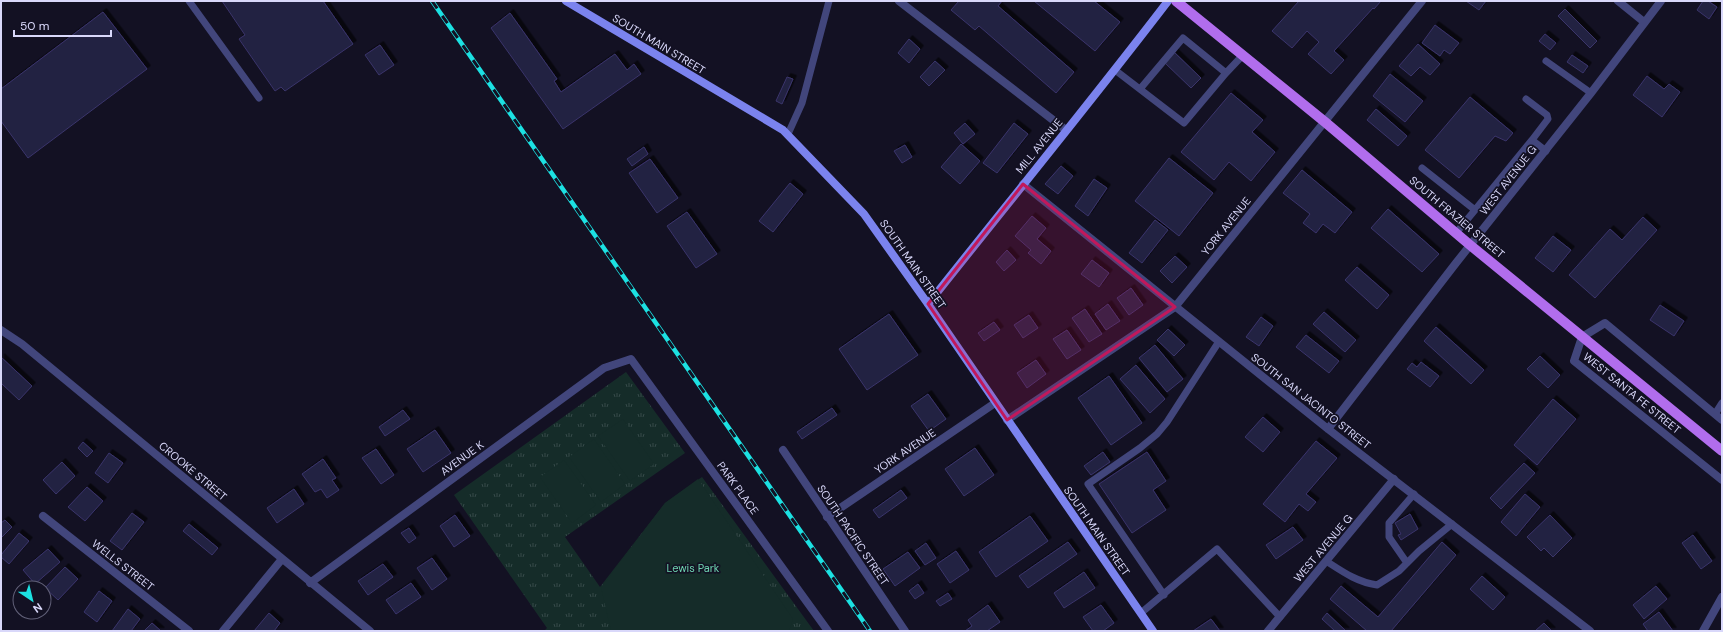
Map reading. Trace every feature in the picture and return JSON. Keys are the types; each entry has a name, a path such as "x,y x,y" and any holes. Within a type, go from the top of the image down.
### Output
{"main road":[{"name":"SOUTH FRAZIER STREET","path":"1176,1 1325,122 1470,245 1722,452"}],"street":[{"name":"SOUTH MAIN STREET","path":"566,1 788,134 818,168 864,214 928,304 1153,631"},
{"path":"899,1 1066,130"},
{"name":"MILL AVENUE","path":"928,304 1115,70 1168,1"},
{"name":"YORK AVENUE","path":"1007,420 1175,307 1422,1"},
{"path":"1618,1 1644,22"},
{"name":"WEST AVENUE G","path":"1328,429 1470,245 1591,93 1661,1"},
{"name":"SOUTH SAN JACINTO STREET","path":"1023,184 1218,343 1590,631"},
{"name":"WEST SANTA FE STREET","path":"1722,420 1605,323 1582,337 1574,361 1722,480"},
{"name":"CROOKE STREET","path":"1,330 22,344 282,560 370,631"},
{"name":"AVENUE K","path":"310,583 604,368 631,358"},
{"name":"PARK PLACE","path":"631,358 828,631"},
{"name":"YORK AVENUE","path":"827,517 995,402"},
{"name":"SOUTH PACIFIC STREET","path":"783,450 827,517 906,631"},
{"name":"WEST AVENUE G","path":"1268,631 1394,479"},
{"name":"WELLS STREET","path":"43,516 189,631"},
{"path":"223,631 282,560"},
{"path":"1704,631 1722,597"}],"lane":[{"path":"189,1 259,98"},
{"path":"788,134 802,103 829,1"},
{"path":"1140,89 1182,38 1226,73"},
{"path":"1115,70 1184,123 1243,55"},
{"path":"1546,61 1591,93"},
{"path":"1456,233 1548,119 1547,115 1526,99"},
{"path":"1532,140 1546,150"},
{"path":"1422,168 1475,210"},
{"path":"1164,595 1088,484 1157,434 1218,343"},
{"path":"1715,414 1722,403"},
{"path":"1407,563 1389,537 1389,524 1414,494"},
{"path":"1326,561 1346,575 1366,583 1377,585 1399,571 1452,524"},
{"path":"1141,613 1217,549 1280,617"}],"highlighted area":[{"path":"1023,184 1175,307 1007,420 928,304"}],"green space":[{"name":"Lewis Park","path":"626,372 685,453 565,537 600,587 665,503 702,477 814,631 544,631 547,628 454,495"},
{"path":"623,419 654,464 630,481 598,436"},
{"path":"594,439 625,484 601,502 569,457"},
{"path":"564,460 596,505 572,523 540,477"},
{"path":"698,479 793,619 789,631 611,631 601,587 665,503"}],"building":[{"path":"222,1 323,1 353,44 285,91 281,87 275,91 239,39 245,35"},
{"path":"959,1 1002,1 998,6 1074,72 1056,93 979,26 975,30 951,10"},
{"path":"1034,1 1094,1 1120,22 1095,51"},
{"path":"1299,1 1381,1 1334,51 1344,60 1331,74 1308,54 1319,42 1307,31 1292,48 1272,31"},
{"path":"1466,1 1486,1 1479,10"},
{"path":"1703,1 1708,1 1717,7 1709,19 1697,10"},
{"path":"1565,9 1597,41 1590,48 1558,16"},
{"path":"103,12 147,69 28,158 1,121 1,89"},
{"path":"510,13 557,79 554,81 561,92 615,54 627,70 634,64 641,74 563,129 491,28"},
{"path":"1435,25 1459,43 1450,54 1444,50 1440,56 1422,43"},
{"path":"1545,34 1556,43 1550,50 1539,41"},
{"path":"909,39 920,49 909,63 898,53"},
{"path":"1418,44 1440,64 1430,75 1420,67 1411,76 1399,66"},
{"path":"380,45 394,65 379,75 365,55"},
{"path":"1174,52 1201,78 1191,88 1164,62"},
{"path":"1572,55 1588,66 1583,73 1567,62"},
{"path":"935,61 945,70 929,86 920,77"},
{"path":"1390,74 1423,101 1405,122 1373,96"},
{"path":"1647,76 1664,89 1669,84 1680,92 1662,117 1633,95"},
{"path":"787,77 793,79 782,104 776,101"},
{"path":"1231,93 1263,120 1252,132 1275,152 1251,181 1229,162 1214,180 1181,152"},
{"path":"1470,97 1513,133 1506,141 1495,136 1459,178 1425,150"},
{"path":"1376,109 1407,136 1398,146 1367,120"},
{"path":"965,123 975,134 963,144 954,133"},
{"path":"1014,123 1028,134 997,173 983,163"},
{"path":"961,144 980,161 960,184 941,167"},
{"path":"905,145 912,157 902,163 894,151"},
{"path":"644,147 648,154 632,166 627,159"},
{"path":"1169,158 1213,193 1179,236 1135,201"},
{"path":"650,159 678,198 657,213 629,173"},
{"path":"1061,166 1073,176 1058,194 1045,184"},
{"path":"1302,170 1352,212 1335,233 1323,224 1316,233 1303,223 1310,214 1283,193"},
{"path":"1094,179 1107,188 1088,216 1075,206"},
{"path":"790,183 803,194 773,232 759,221"},
{"path":"1388,209 1439,254 1422,272 1371,228"},
{"path":"687,212 717,254 696,268 667,226"},
{"path":"1032,216 1046,228 1037,239 1051,251 1041,264 1028,253 1031,250 1015,236"},
{"path":"1643,217 1657,230 1595,298 1569,275 1610,229 1622,240"},
{"path":"1155,220 1168,230 1142,263 1129,253"},
{"path":"1553,236 1571,250 1553,272 1535,258"},
{"path":"1007,250 1016,260 1004,271 996,262"},
{"path":"1175,256 1187,267 1172,283 1160,271"},
{"path":"1092,260 1109,273 1099,287 1081,274"},
{"path":"1357,267 1389,295 1377,309 1345,280"},
{"path":"1131,288 1143,305 1129,315 1117,298"},
{"path":"1108,304 1120,321 1106,330 1095,314"},
{"path":"1660,305 1684,321 1674,336 1650,320"},
{"path":"1085,309 1102,334 1089,342 1072,318"},
{"path":"1324,312 1356,340 1345,352 1313,324"},
{"path":"889,314 918,355 867,390 839,349"},
{"path":"1029,315 1038,328 1023,338 1014,325"},
{"path":"1261,317 1273,326 1259,346 1246,337"},
{"path":"994,322 1000,330 984,341 978,333"},
{"path":"1436,327 1484,370 1471,384 1424,341"},
{"path":"1168,329 1185,345 1174,356 1157,340"},
{"path":"1067,330 1081,350 1067,359 1053,339"},
{"path":"1306,335 1339,361 1329,373 1296,347"},
{"path":"1155,345 1183,379 1167,392 1139,358"},
{"path":"1540,356 1560,375 1548,388 1527,369"},
{"path":"1,357 32,386 19,400 1,383"},
{"path":"1036,360 1046,374 1027,388 1017,373"},
{"path":"1421,362 1439,376 1430,387 1407,369 1412,363 1417,367"},
{"path":"1136,365 1165,399 1150,413 1120,379"},
{"path":"1109,376 1142,423 1111,445 1078,398"},
{"path":"928,394 946,419 929,431 911,406"},
{"path":"1553,399 1576,419 1537,465 1514,445"},
{"path":"832,408 837,415 802,439 797,432"},
{"path":"403,410 410,419 385,436 379,427"},
{"path":"1263,417 1280,432 1263,452 1245,437"},
{"path":"435,430 451,453 423,472 407,449"},
{"path":"1316,441 1337,458 1306,494 1316,502 1308,511 1299,504 1285,522 1263,504"},
{"path":"83,442 93,451 87,457 78,448"},
{"path":"975,448 994,475 964,496 945,469"},
{"path":"376,449 394,475 381,484 362,458"},
{"path":"1103,452 1110,462 1091,475 1084,466"},
{"path":"1147,452 1166,481 1153,490 1166,510 1132,533 1099,484"},
{"path":"109,453 123,463 108,483 95,473"},
{"path":"323,459 336,478 332,480 339,490 327,498 321,489 315,492 302,474"},
{"path":"62,462 75,476 56,494 43,480"},
{"path":"1524,463 1535,473 1501,509 1490,498"},
{"path":"87,487 103,501 85,521 68,507"},
{"path":"294,489 304,504 277,523 267,508"},
{"path":"901,490 907,498 879,518 873,510"},
{"path":"1525,494 1540,507 1516,536 1501,522"},
{"path":"132,513 144,522 122,550 110,541"},
{"path":"1410,514 1418,529 1401,540 1398,535 1401,534 1395,523"},
{"path":"455,515 470,536 454,547 440,526"},
{"path":"1550,515 1572,538 1553,557 1544,548 1541,551 1527,537"},
{"path":"1030,516 1048,541 996,577 979,552"},
{"path":"5,520 12,527 1,538 1,523"},
{"path":"189,524 218,548 212,555 183,531"},
{"path":"1293,527 1303,540 1276,559 1266,545"},
{"path":"409,528 416,538 409,543 401,533"},
{"path":"19,533 29,541 9,564 1,557 1,555"},
{"path":"1693,535 1712,561 1701,569 1682,543"},
{"path":"1068,542 1077,554 1028,588 1019,576"},
{"path":"1442,542 1456,555 1391,631 1367,631 1330,599 1341,586 1378,617"},
{"path":"926,543 936,558 925,565 915,551"},
{"path":"48,549 60,562 40,580 32,580 23,570"},
{"path":"956,551 969,570 950,583 937,564"},
{"path":"908,552 920,568 895,586 883,569"},
{"path":"432,558 447,579 432,590 417,568"},
{"path":"383,564 393,577 368,595 358,581"},
{"path":"65,567 78,579 58,600 52,594 52,581"},
{"path":"1084,572 1095,588 1064,608 1054,593"},
{"path":"1482,576 1505,597 1493,610 1470,589"},
{"path":"411,583 421,597 396,614 386,600"},
{"path":"918,584 924,593 915,599 909,591"},
{"path":"1656,586 1667,599 1644,619 1633,605"},
{"path":"99,591 112,601 97,622 84,612"},
{"path":"948,593 952,599 940,606 936,601"},
{"path":"988,605 1000,622 987,631 965,631 972,626 968,620"},
{"path":"1101,605 1114,623 1103,631 1093,631 1083,617"},
{"path":"128,609 140,619 131,631 112,631"},
{"path":"1659,612 1673,631 1648,631 1643,624"},
{"path":"269,613 280,623 274,631 254,631"},
{"path":"1327,613 1346,631 1335,631 1322,619"},
{"path":"1211,619 1220,631 1193,631"},
{"path":"152,623 161,631 144,631"},
{"path":"1544,623 1552,631 1535,631"}],"railway":[{"path":"432,1 870,631"}]}
